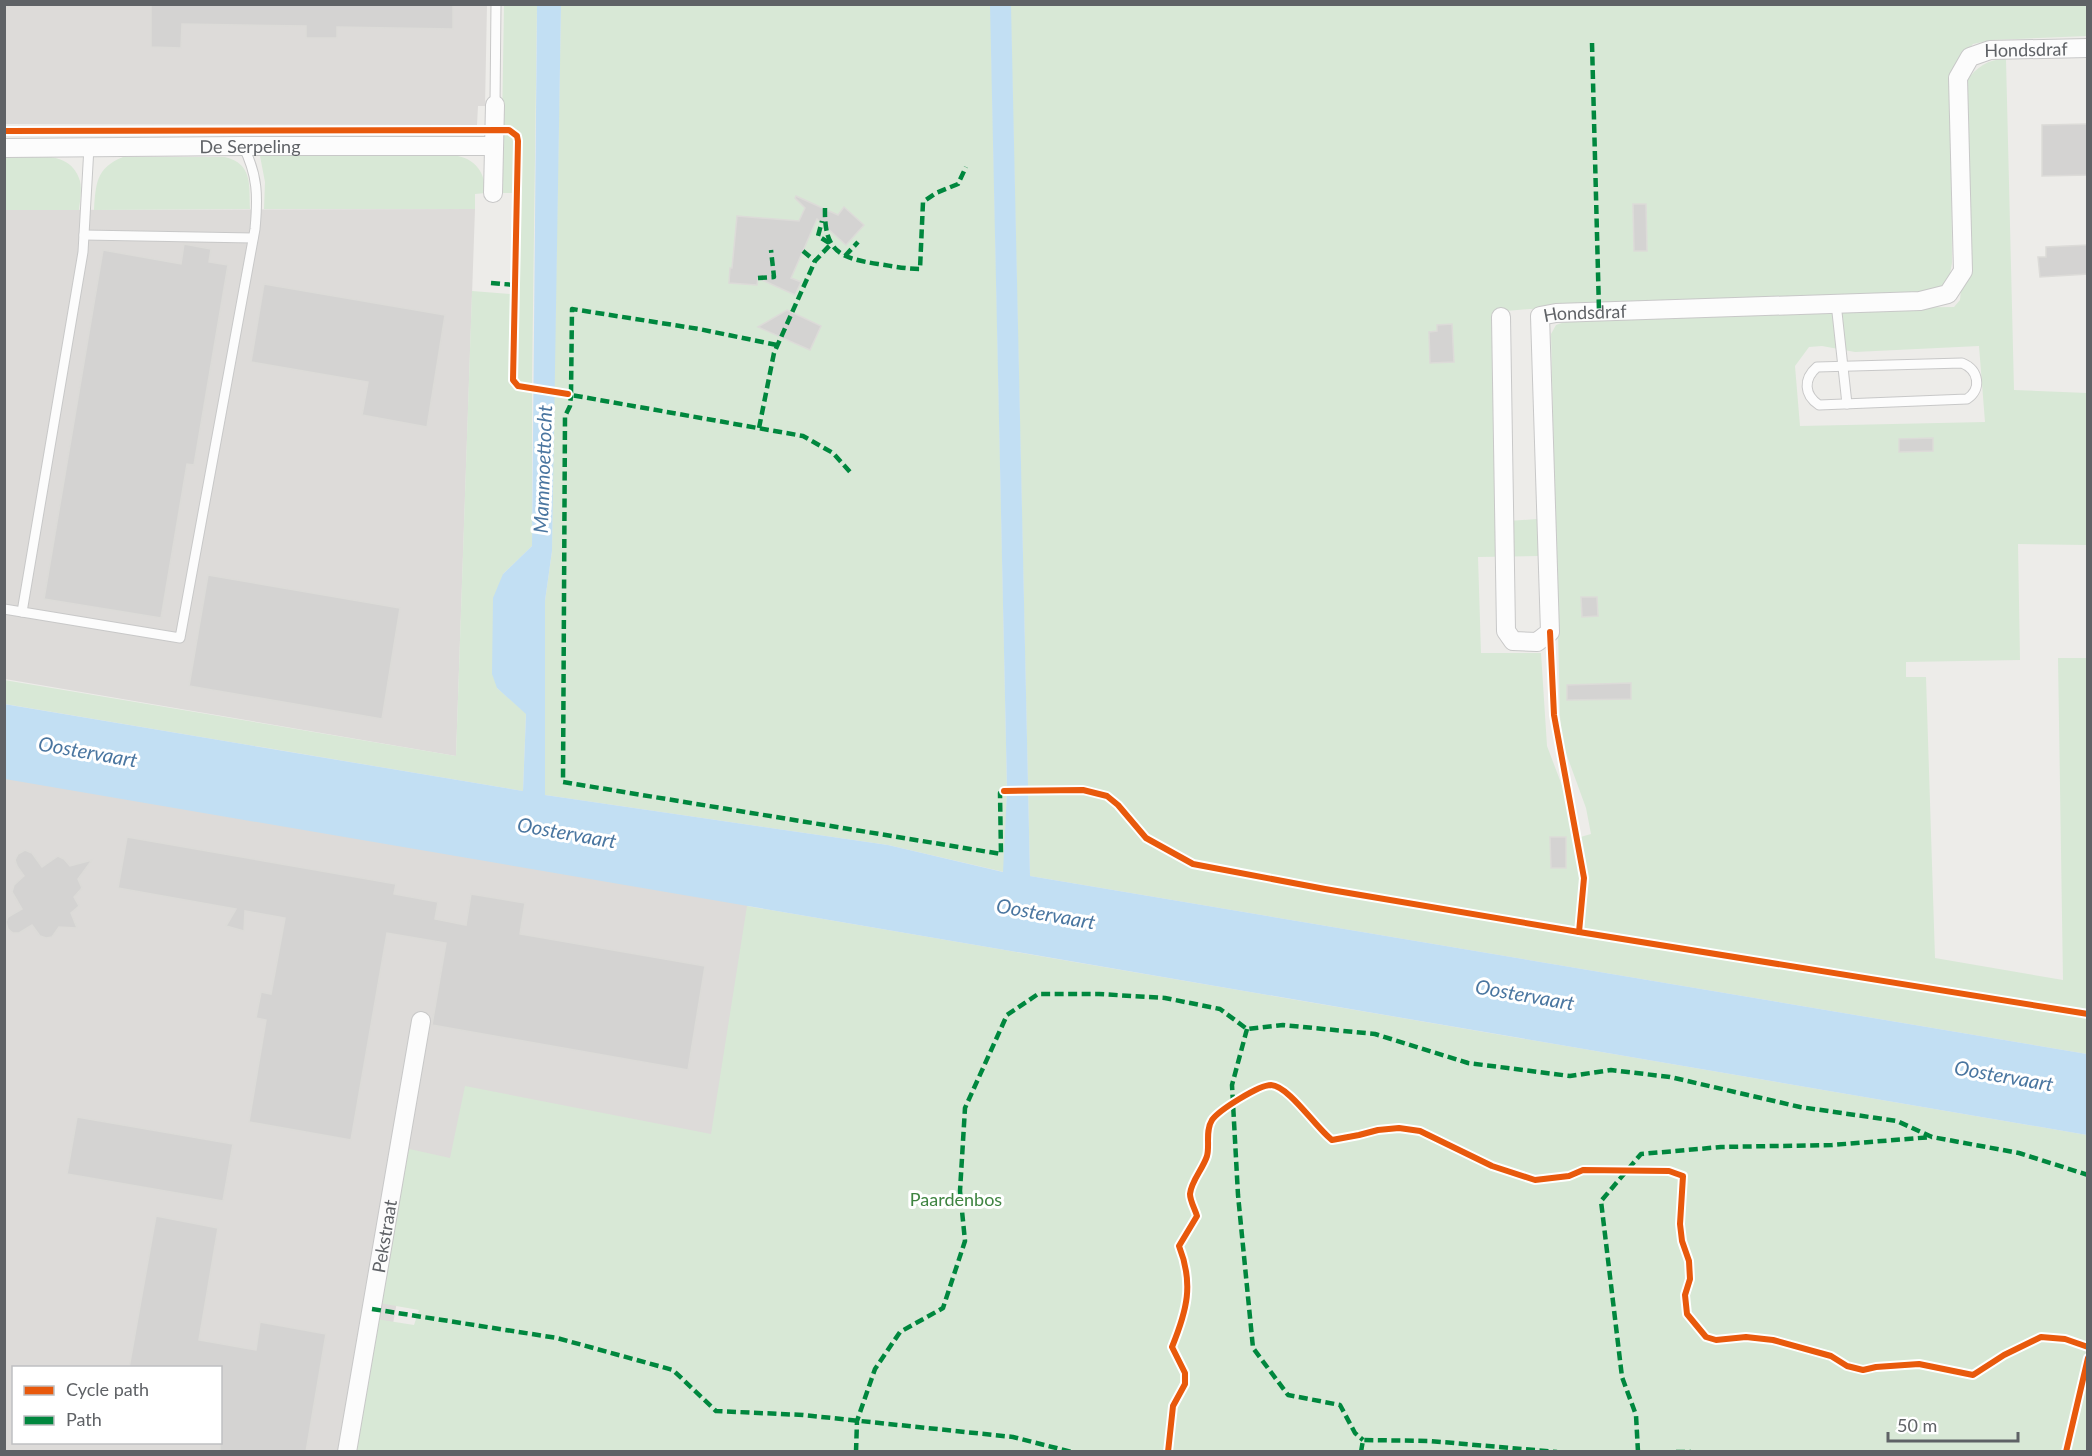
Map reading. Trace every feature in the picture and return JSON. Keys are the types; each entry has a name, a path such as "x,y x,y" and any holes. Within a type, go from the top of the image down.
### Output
{"street":[{"name":"Hondsdraf","path":"1501,317 1506,631 1513,640 1537,642 1550,632 1540,316 1567,313 1920,301 1948,294 1964,270 1958,78 1970,57 1990,50 2088,48"},
{"path":"493,193 495,105"},
{"name":"De Serpeling","path":"4,148 494,147"},
{"name":"Pekstraat","path":"347,1452 421,1021"}],"lane":[{"path":"495,105 496,4"},
{"path":"4,609 180,638 257,209 256,186 251,163 243,146"},
{"path":"22,612 84,236 89,147"},
{"path":"84,236 253,238"},
{"path":"1836,303 1847,404"},
{"path":"1962,363 1972,369 1977,380 1975,391 1967,399 1819,405 1807,390 1808,377 1817,367 1842,366 1962,363"}],"shaded area":[{"path":"5,5 487,5 485,106 478,106 477,125 5,124"},
{"path":"475,209 456,756 5,679 4,210"},
{"name":"Oostervaart","path":"4,760 752,877 701,1224 421,1169 370,1451 5,1451"}],"green space":[{"path":"504,5 537,5 532,384 519,382 516,378 521,141 516,130 502,126"},
{"path":"561,5 2087,5 2087,36 1992,40 1973,44 1964,54 1951,90 1952,263 1949,279 1938,292 1619,311 1954,307 1960,300 1962,280 1966,82 1983,65 1994,60 2006,59 2014,390 2087,393 2087,545 2018,544 2020,660 1906,662 1906,677 1926,677 1935,958 2063,980 2058,658 2087,658 2087,1054 1030,876 1011,29 991,30 1007,790 1004,872 888,845 545,795 545,601 552,551 554,396 568,398 568,390 554,387","holes":["1530,309 1596,311 1556,325 1551,334 1562,742 1586,808 1591,834 1577,838 1572,812 1547,746 1541,653 1481,653 1478,557 1538,556 1537,519 1508,521 1497,509 1494,312","1822,346 1855,352 1979,346 1985,422 1800,426 1795,366 1809,347"]},
{"path":"503,133 510,134 515,142 514,193 501,193"},
{"path":"260,156 458,156 470,161 479,169 484,180 485,193 475,194 475,209 264,209 265,182"},
{"path":"5,157 48,157 68,163 75,170 80,181 79,210 5,210"},
{"path":"123,157 225,157 234,160 241,165 248,177 250,209 94,210 97,184 102,171"},
{"path":"472,291 511,294 509,379 515,388 532,393 532,546 503,574 497,688 526,713 523,791 5,704 4,680 456,756"},
{"name":"Paardenbos","path":"747,906 2087,1135 2087,1451 354,1452 376,1319 414,1325 419,1310 379,1303 405,1148 450,1158 465,1086 711,1134"}],"water":[{"name":"Mammoettocht","path":"537,5 561,5 552,551 545,601 545,795 888,845 1003,872 1007,790 990,5 1011,5 1030,876 2087,1054 2087,1135 5,779 4,704 523,791 526,714 497,688 492,674 493,598 503,574 532,546"}],"pier":[{"path":"529,384 557,388 557,397 529,392"}],"building":[{"path":"151,4 453,4 453,29 337,27 337,38 306,38 306,26 182,24 181,48 151,47"},
{"path":"2088,124 2088,175 2042,176 2042,125"},
{"path":"796,196 838,215 844,207 864,225 846,245 817,219 791,278 801,282 795,295 758,278 757,285 729,283 737,216 799,221 805,208 795,198"},
{"path":"1633,204 1646,204 1647,251 1634,251"},
{"path":"184,244 211,249 209,262 228,265 194,465 187,464 161,618 44,599 103,250 181,264"},
{"path":"2088,245 2088,274 2040,277 2038,257 2046,257 2046,247"},
{"path":"264,284 445,315 427,427 362,415 368,382 251,362"},
{"path":"787,310 821,326 810,350 758,327"},
{"path":"1452,324 1454,362 1430,363 1429,332 1437,331 1437,325"},
{"path":"1933,438 1933,451 1899,452 1899,439"},
{"path":"208,575 400,608 382,719 189,686"},
{"path":"1581,597 1597,597 1598,616 1582,617"},
{"path":"1631,683 1631,699 1567,700 1567,685"},
{"path":"127,837 396,884 394,894 438,902 435,919 466,925 471,894 525,903 520,934 705,966 688,1070 432,1025 446,943 387,933 351,1140 249,1122 266,1020 256,1018 261,992 271,994 285,918 245,911 244,931 226,926 236,909 118,888"},
{"path":"1550,837 1566,837 1566,868 1551,868"},
{"path":"25,850 32,853 42,867 58,856 70,866 92,860 78,879 82,888 74,897 79,906 71,913 77,928 59,927 52,937 46,938 40,936 32,925 19,933 13,933 8,929 6,922 8,917 22,909 12,892 14,885 24,876 15,860 18,854"},
{"path":"77,1117 233,1144 223,1201 67,1174"},
{"path":"156,1216 218,1228 199,1340 256,1350 260,1322 326,1334 306,1452 220,1452 220,1444 222,1444 222,1366 129,1366"}],"marked path":[{"path":"1592,43 1599,311"},
{"path":"825,208 827,234 836,250 864,262 920,269 923,202 936,193 958,184 966,167"},
{"path":"759,428 774,353 815,261 831,244 818,236 822,221"},
{"path":"845,256 858,242"},
{"path":"758,278 774,277 771,250"},
{"path":"803,251 815,261"},
{"path":"491,283 515,285"},
{"path":"777,345 699,329 572,309 571,395 803,436 833,453 850,472"},
{"path":"568,394 571,395 570,406 565,416 563,782 1001,854 1000,793 1004,791"},
{"path":"856,1452 857,1421 875,1369 900,1332 943,1308 965,1241 960,1191 965,1108 1007,1015 1038,994 1099,994 1165,998 1220,1009 1247,1029 1283,1025 1375,1034 1468,1063 1570,1076 1611,1070 1670,1077 1800,1107 1897,1121 1932,1137 2019,1153 2088,1175"},
{"path":"1247,1029 1232,1085 1238,1195 1253,1348 1288,1395 1340,1405 1355,1433 1363,1440"},
{"path":"1638,1452 1636,1415 1622,1377 1601,1201 1641,1154 1721,1147 1832,1145 1932,1137"},
{"path":"372,1309 557,1338 673,1370 716,1411 803,1415 1013,1437 1072,1452"},
{"path":"1361,1452 1363,1440 1430,1441 1557,1452"},
{"path":"1676,1452 1691,1452"}],"cycle path":[{"path":"4,131 509,130 517,136 518,141 513,380 518,386 568,394"},
{"path":"1550,632 1554,715 1584,878 1579,932"},
{"path":"1004,791 1083,790 1107,796 1118,805 1146,838 1193,864 1579,932 2088,1014"},
{"path":"1168,1452 1173,1406 1185,1384 1185,1373 1172,1347 1182,1321 1187,1297 1184,1260 1179,1246 1197,1216 1191,1199 1191,1189 1207,1156 1212,1120 1222,1110 1240,1099 1271,1085 1286,1092 1332,1140 1378,1130 1399,1128 1420,1131 1492,1166 1535,1180 1569,1176 1583,1170 1669,1171 1683,1176 1680,1224 1682,1241 1689,1261 1690,1279 1685,1295 1687,1314 1706,1337 1716,1340 1746,1337 1773,1340 1831,1356 1847,1366 1863,1370 1919,1364 1973,1375 2004,1355 2041,1337 2065,1339 2088,1347"},
{"path":"2066,1452 2088,1358"}]}
